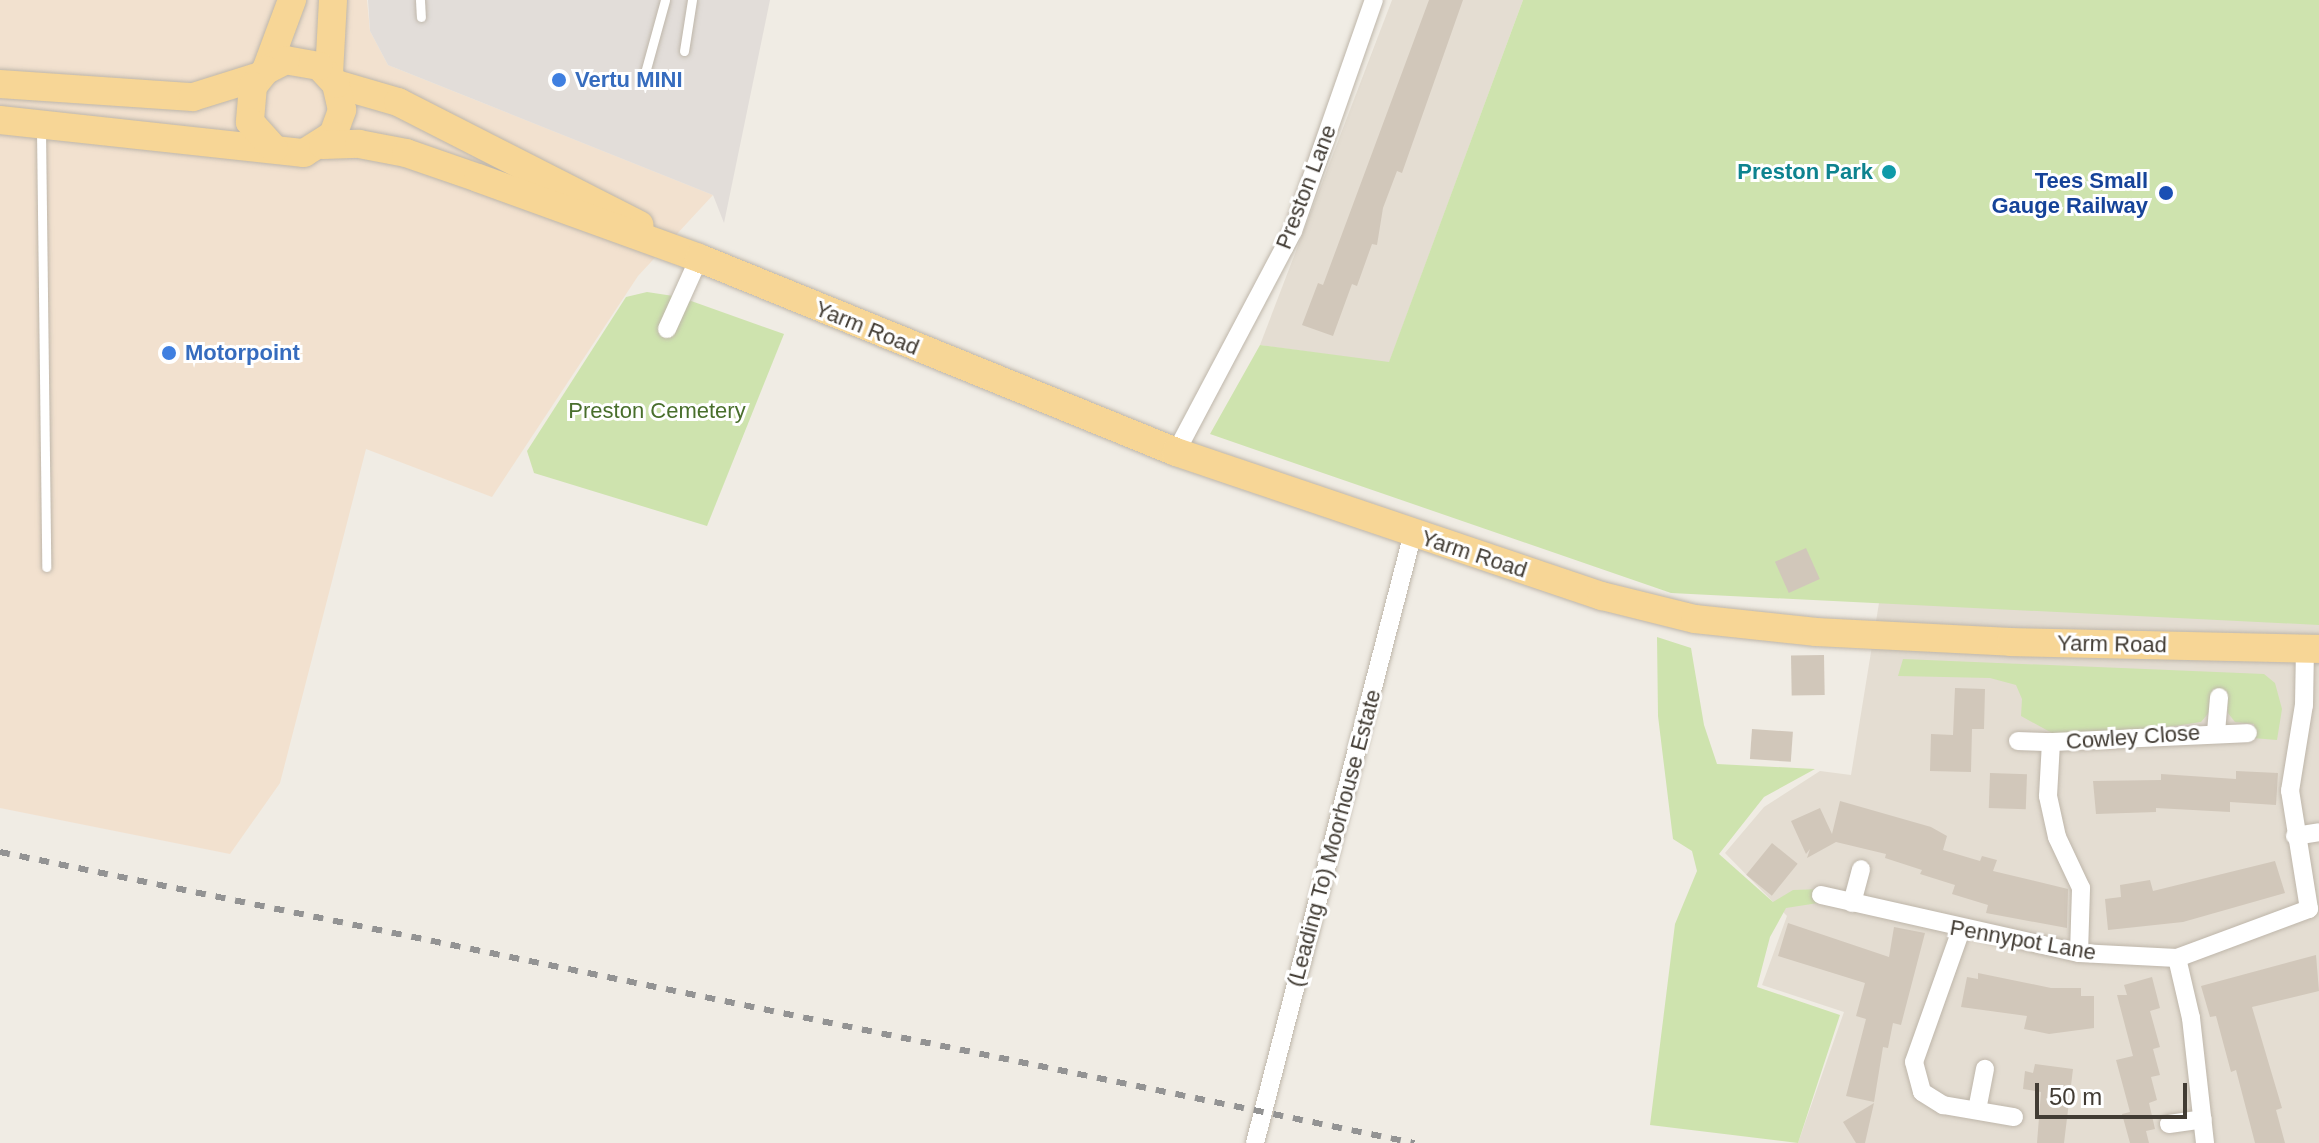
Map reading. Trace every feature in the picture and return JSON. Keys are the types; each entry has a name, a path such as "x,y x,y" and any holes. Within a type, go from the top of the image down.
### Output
{"main road":[{"path":"274,149 255,133 248,110 292,0"},
{"path":"323,145 339,123 332,79 333,0"},
{"path":"0,84 193,97 297,60 332,79 398,102 602,202 688,253"},
{"path":"0,120 41,122 274,149 294,154 323,145 359,144 406,153 688,253"},
{"name":"Yarm Road","path":"688,253 1176,452 1602,596 1695,619 1951,639 2312,649"}],"street":[{"name":"Preston Lane","path":"1176,452 1293,231 1374,0"},
{"path":"667,329 688,253"},
{"name":"(Leading To) Moorhouse Estate","path":"1255,1143 1413,533"},
{"name":"Pennypot Lane","path":"1821,895 1961,930 2079,953 2177,958 2314,915 2295,836 2290,791 2312,649"},
{"name":"Cowley Close","path":"2216,732 2219,697"},
{"name":"Cowley Close","path":"2018,741 2131,742 2216,732 2248,733"},
{"name":"Cowley Close","path":"2051,742 2048,796 2057,837 2081,888 2079,953"},
{"path":"2295,836 2319,832"},
{"path":"1852,903 1861,869"},
{"path":"1961,930 1914,1062 1922,1092 1943,1105 2014,1117"},
{"path":"2177,958 2191,1018 2205,1143"},
{"path":"1977,1110 1985,1069"},
{"path":"2169,1124 2203,1119"}],"lane":[{"path":"420,0 421,17"},
{"path":"643,80 665,0"},
{"path":"684,51 692,0"},
{"path":"41,122 46,567"}],"shaded area":[{"path":"0,0 367,0 370,31 388,65 713,195 638,276 492,497 366,449 280,783 230,854 0,808"},
{"path":"368,0 770,0 724,223 713,195 388,65 370,31"},
{"path":"1392,0 1523,0 1389,363 1260,345"},
{"path":"2051,602 2319,614 2319,1143 1798,1143 1844,1012 1762,985 1787,916 1725,853 1764,807 1820,771 1851,775 1879,603"}],"green space":[{"name":"Preston Park","path":"1523,0 2319,0 2319,625 1671,593 1210,434 1260,345 1389,362"},
{"name":"Preston Cemetery","path":"647,292 680,297 784,334 707,526 534,473 527,451 626,297"},
{"path":"1657,637 1691,648 1704,725 1717,764 1815,769 1764,797 1719,854 1773,902 1793,890 1822,889 1818,903 1786,908 1770,937 1757,987 1840,1015 1798,1143 1650,1125 1675,924 1697,871 1692,851 1673,839 1658,716"},
{"path":"1903,659 2264,674 2275,683 2282,709 2277,740 2253,738 2254,724 2235,722 2228,713 2227,691 2213,689 2211,710 2201,722 2110,736 2052,733 2021,716 2022,699 2016,685 1990,678 1898,676"}],"building":[{"path":"1429,0 1463,0 1402,173 1397,171 1383,208 1377,245 1372,244 1357,286 1352,284 1333,336 1302,325 1318,283 1323,285"},
{"path":"1806,548 1820,579 1789,593 1775,562"},
{"path":"1824,655 1825,695 1792,696 1791,656"},
{"path":"1955,688 1985,689 1984,729 1972,729 1971,772 1930,771 1931,734 1953,735"},
{"path":"1752,729 1793,732 1791,762 1750,759"},
{"path":"2236,771 2278,773 2276,805 2230,802 2230,812 2156,808 2156,812 2096,814 2093,781 2161,780 2161,774 2236,779"},
{"path":"1990,773 2027,774 2026,809 1989,808"},
{"path":"1840,801 1931,827 1947,836 1943,850 1980,861 1982,856 1997,860 1993,871 2068,889 2067,928 1986,913 1988,905 1952,894 1955,885 1920,874 1922,870 1885,858 1886,854 1836,842 1807,858 1810,849 1806,854 1791,821 1820,808 1832,834"},
{"path":"1772,843 1798,864 1772,896 1746,875"},
{"path":"2275,861 2285,893 2183,922 2108,930 2105,899 2121,897 2120,885 2150,880 2153,891"},
{"path":"1788,923 1889,957 1894,927 1925,933 1901,1025 1893,1023 1888,1048 1883,1047 1874,1102 1846,1096 1866,1019 1856,1016 1865,983 1778,956"},
{"path":"2316,955 2319,991 2252,1007 2282,1108 2276,1110 2285,1143 2255,1143 2236,1070 2231,1072 2216,1016 2210,1017 2201,986"},
{"path":"1978,973 2051,988 2081,988 2081,996 2094,996 2094,1028 2049,1034 2024,1029 2027,1016 1961,1007 1967,977 1978,979"},
{"path":"2152,977 2160,1008 2150,1011 2160,1047 2153,1049 2160,1075 2151,1077 2157,1100 2149,1103 2155,1129 2146,1131 2149,1143 2130,1143 2122,1114 2130,1112 2116,1060 2133,1056 2117,995 2127,995 2124,985"},
{"path":"2035,1064 2073,1069 2064,1143 2037,1143 2041,1092 2023,1089 2025,1071 2033,1073"},
{"path":"1874,1103 1865,1143 1856,1143 1843,1122"}],"railway":[{"path":"0,852 1414,1143"}],"place":[{"name":"Vertu MINI","path":"559,80"},
{"name":"Preston Park","path":"1889,172"},
{"name":"Tees Small Gauge Railway","path":"2166,193"},
{"name":"Motorpoint","path":"169,353"}]}
